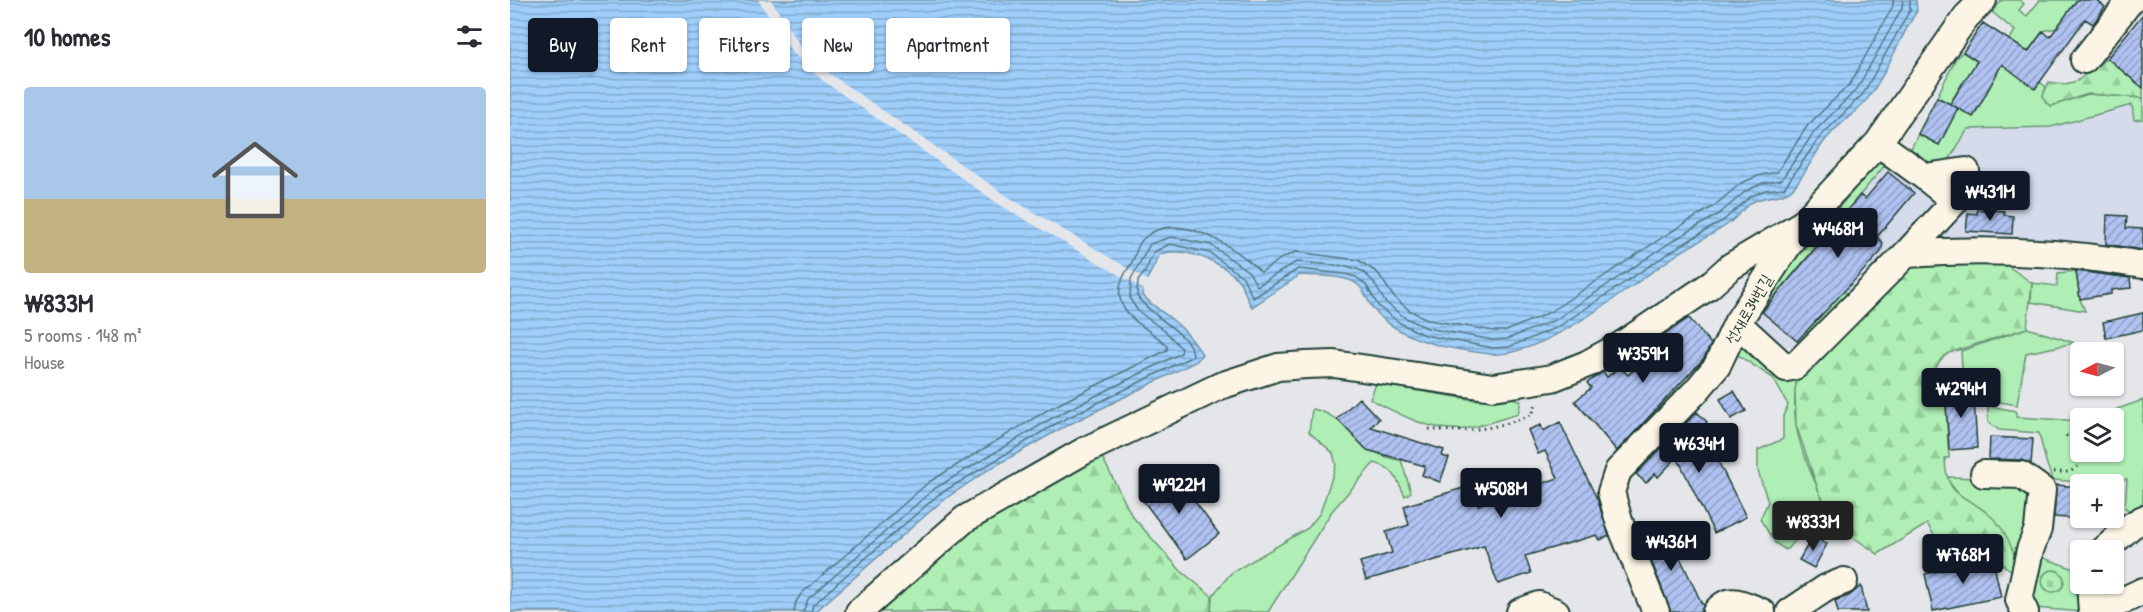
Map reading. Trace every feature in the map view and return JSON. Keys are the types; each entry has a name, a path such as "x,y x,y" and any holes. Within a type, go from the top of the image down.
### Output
{"street":[{"name":"선재로34번길","path":"1656,612 1619,521 1611,492 1618,471 1697,390 1717,366 1737,323 1802,224 1878,143 1966,17 1983,0"},
{"path":"2084,60 2123,3"},
{"path":"1737,323 1786,368 1795,366 1955,201 1878,143"},
{"path":"1925,177 1966,171"},
{"path":"859,612 965,519 984,507 1084,451 1220,386 1278,367 1334,364 1493,387 1536,381 1587,364 1620,346 1709,286 1730,267 1802,224"},
{"path":"1906,254 1966,249 2113,260 2143,265"},
{"path":"1730,267 1759,287"},
{"path":"1984,474 2021,475 2042,490 2038,529 2030,550 2019,600 2025,612"},
{"path":"2115,540 2143,519"},
{"path":"1790,612 1826,588 1844,581"},
{"path":"2099,612 2143,591"},
{"path":"2091,594 2092,612"},
{"path":"1716,612 1724,602 1732,600 1762,612"},
{"path":"1520,612 1539,605 1556,612"}],"path":[{"path":"1429,429 1473,432 1532,416 1537,406 1536,381"},
{"path":"2051,472 2070,472 2078,466 2080,454 2077,444 2062,433"}],"shaded area":[{"path":"1985,95 2143,98 2143,257 1964,244 1797,353 1791,347 1781,347 1754,322 1756,306 1893,142 1909,153 1918,134 1939,145 1958,108 1973,116"}],"green space":[{"path":"2002,0 2020,0 2024,4 2019,10 2027,16 2040,0 2077,0 2057,28 2043,31 2023,58 2035,88 2040,82 2046,87 2043,95 2051,106 2088,94 2143,98 2143,119 2134,120 2132,105 2051,127 1968,129 1949,160 1929,165 1909,153 1918,134 1939,145 1958,108 1974,116 1998,72 2009,40 2015,31 1992,12"},
{"path":"1963,52 1977,61 1969,87 1962,83 1950,104 1937,97 1956,58"},
{"path":"2107,58 2138,84 2143,79 2143,98 2088,94 2051,106 2046,103 2043,95 2049,82 2065,84 2077,81"},
{"path":"1879,160 1885,165 1762,311 1756,306"},
{"path":"1998,259 2032,283 2027,328 1949,353 1938,363 1934,382 1936,404 1946,404 1949,458 1945,458 1949,481 1957,493 1987,513 2002,528 2016,560 2012,571 1979,553 1942,547 1927,524 1878,554 1850,535 1834,519 1819,492 1796,425 1795,392 1798,363 1898,261"},
{"path":"2076,271 2080,299 2085,311 2031,302 2032,283 2057,286 2058,273"},
{"path":"1844,291 1851,297 1803,347 1797,341"},
{"path":"2027,328 2072,342 2026,353 2017,405 1974,397 1963,386 1961,351"},
{"path":"1736,341 1755,360 1765,350 1798,363 1795,409 1798,435 1810,471 1832,516 1799,537 1786,550 1775,543 1760,519 1768,502 1758,471 1758,450 1783,439 1783,416 1788,405 1773,378 1733,352"},
{"path":"1376,384 1475,400 1513,398 1521,401 1518,414 1470,428 1439,428 1415,421 1370,399"},
{"path":"2143,400 2143,512 2137,515 2125,508 2127,479 2124,480 2124,474 2070,474 2070,481 2053,480 2039,433 1999,430 1988,422 1988,406 2016,411 2016,417 2070,420 2070,462 2124,462 2124,408 2120,408"},
{"path":"1312,409 1336,419 1376,452 1401,460 1411,492 1405,496 1391,471 1374,463 1332,511 1268,612 1211,612 1212,596 1231,573 1308,528 1320,513 1336,465 1333,453 1309,432"},
{"path":"1101,455 1132,516 1181,571 1212,596 1211,612 873,612 948,543"},
{"path":"1945,477 2020,479 2038,493 2016,560 1986,512 1960,496"},
{"path":"2038,556 2070,567 2070,594 2082,594 2083,612 2035,608 2025,593"},
{"path":"2053,570 2061,573 2064,581 2061,589 2053,592 2045,589 2042,581 2045,573"}],"water":[{"path":"510,0 1916,0 1917,11 1875,88 1863,104 1828,137 1793,188 1784,194 1762,198 1751,203 1722,228 1681,252 1589,315 1537,344 1513,352 1491,354 1429,343 1386,322 1375,311 1358,285 1335,277 1300,275 1252,307 1239,281 1224,268 1202,257 1168,252 1159,255 1142,294 1190,337 1202,354 1197,361 1060,429 988,470 942,501 815,612 510,612"}],"pier":[{"path":"758,0 771,0 782,18 770,18"},
{"path":"790,30 802,48 802,61 792,52"},
{"path":"813,72 828,72 1007,196 1149,281 1146,291 1000,205"}],"building":[{"path":"2077,0 2096,0 2105,7 2093,24 2085,19 2035,89 2002,64 1973,117 1950,104 1977,61 1963,52 1983,23 2028,52 2043,31 2050,37"},
{"path":"2143,14 2143,88 2107,58"},
{"path":"1937,97 1958,108 1939,145 1918,134"},
{"path":"1888,172 1914,193 1877,237 1883,243 1881,252 1797,341 1762,312 1860,195 1865,199"},
{"path":"1977,209 2004,211 2004,215 2013,216 2012,234 1966,231 1968,213 1977,214"},
{"path":"2107,215 2127,216 2126,228 2143,229 2143,250 2106,244"},
{"path":"2076,271 2130,278 2131,288 2111,290 2111,294 2080,299"},
{"path":"2143,313 2143,330 2106,338 2103,322"},
{"path":"1689,318 1711,344 1704,358 1617,451 1575,401 1591,388 1587,383 1603,372 1607,377 1620,367 1628,375 1650,355 1644,348"},
{"path":"1963,386 1974,397 1977,448 1949,450 1945,387"},
{"path":"1734,391 1746,411 1731,419 1720,399"},
{"path":"1359,398 1379,419 1371,427 1444,450 1442,456 1449,458 1440,482 1422,475 1425,466 1367,450 1337,419"},
{"path":"1697,412 1707,422 1698,432 1709,443 1746,517 1714,533 1677,457 1658,477 1655,473 1646,483 1636,474"},
{"path":"1560,422 1598,501 1609,536 1600,540 1597,535 1525,556 1531,573 1498,584 1484,546 1366,580 1360,562 1392,553 1386,532 1409,525 1404,506 1473,485 1478,505 1558,478 1545,451 1538,454 1528,430 1541,425 1543,431"},
{"path":"1990,437 2033,439 2031,464 2021,460 1989,459"},
{"path":"1172,471 1219,534 1187,559 1139,495"},
{"path":"2056,485 2070,486 2070,518 2054,517"},
{"path":"1664,524 1703,606 1701,612 1671,612 1641,534"},
{"path":"1813,536 1827,544 1814,568 1799,560"},
{"path":"1993,560 2001,597 1933,611 1925,574"},
{"path":"1861,586 1867,612 1838,612 1835,601 1850,595"}]}
